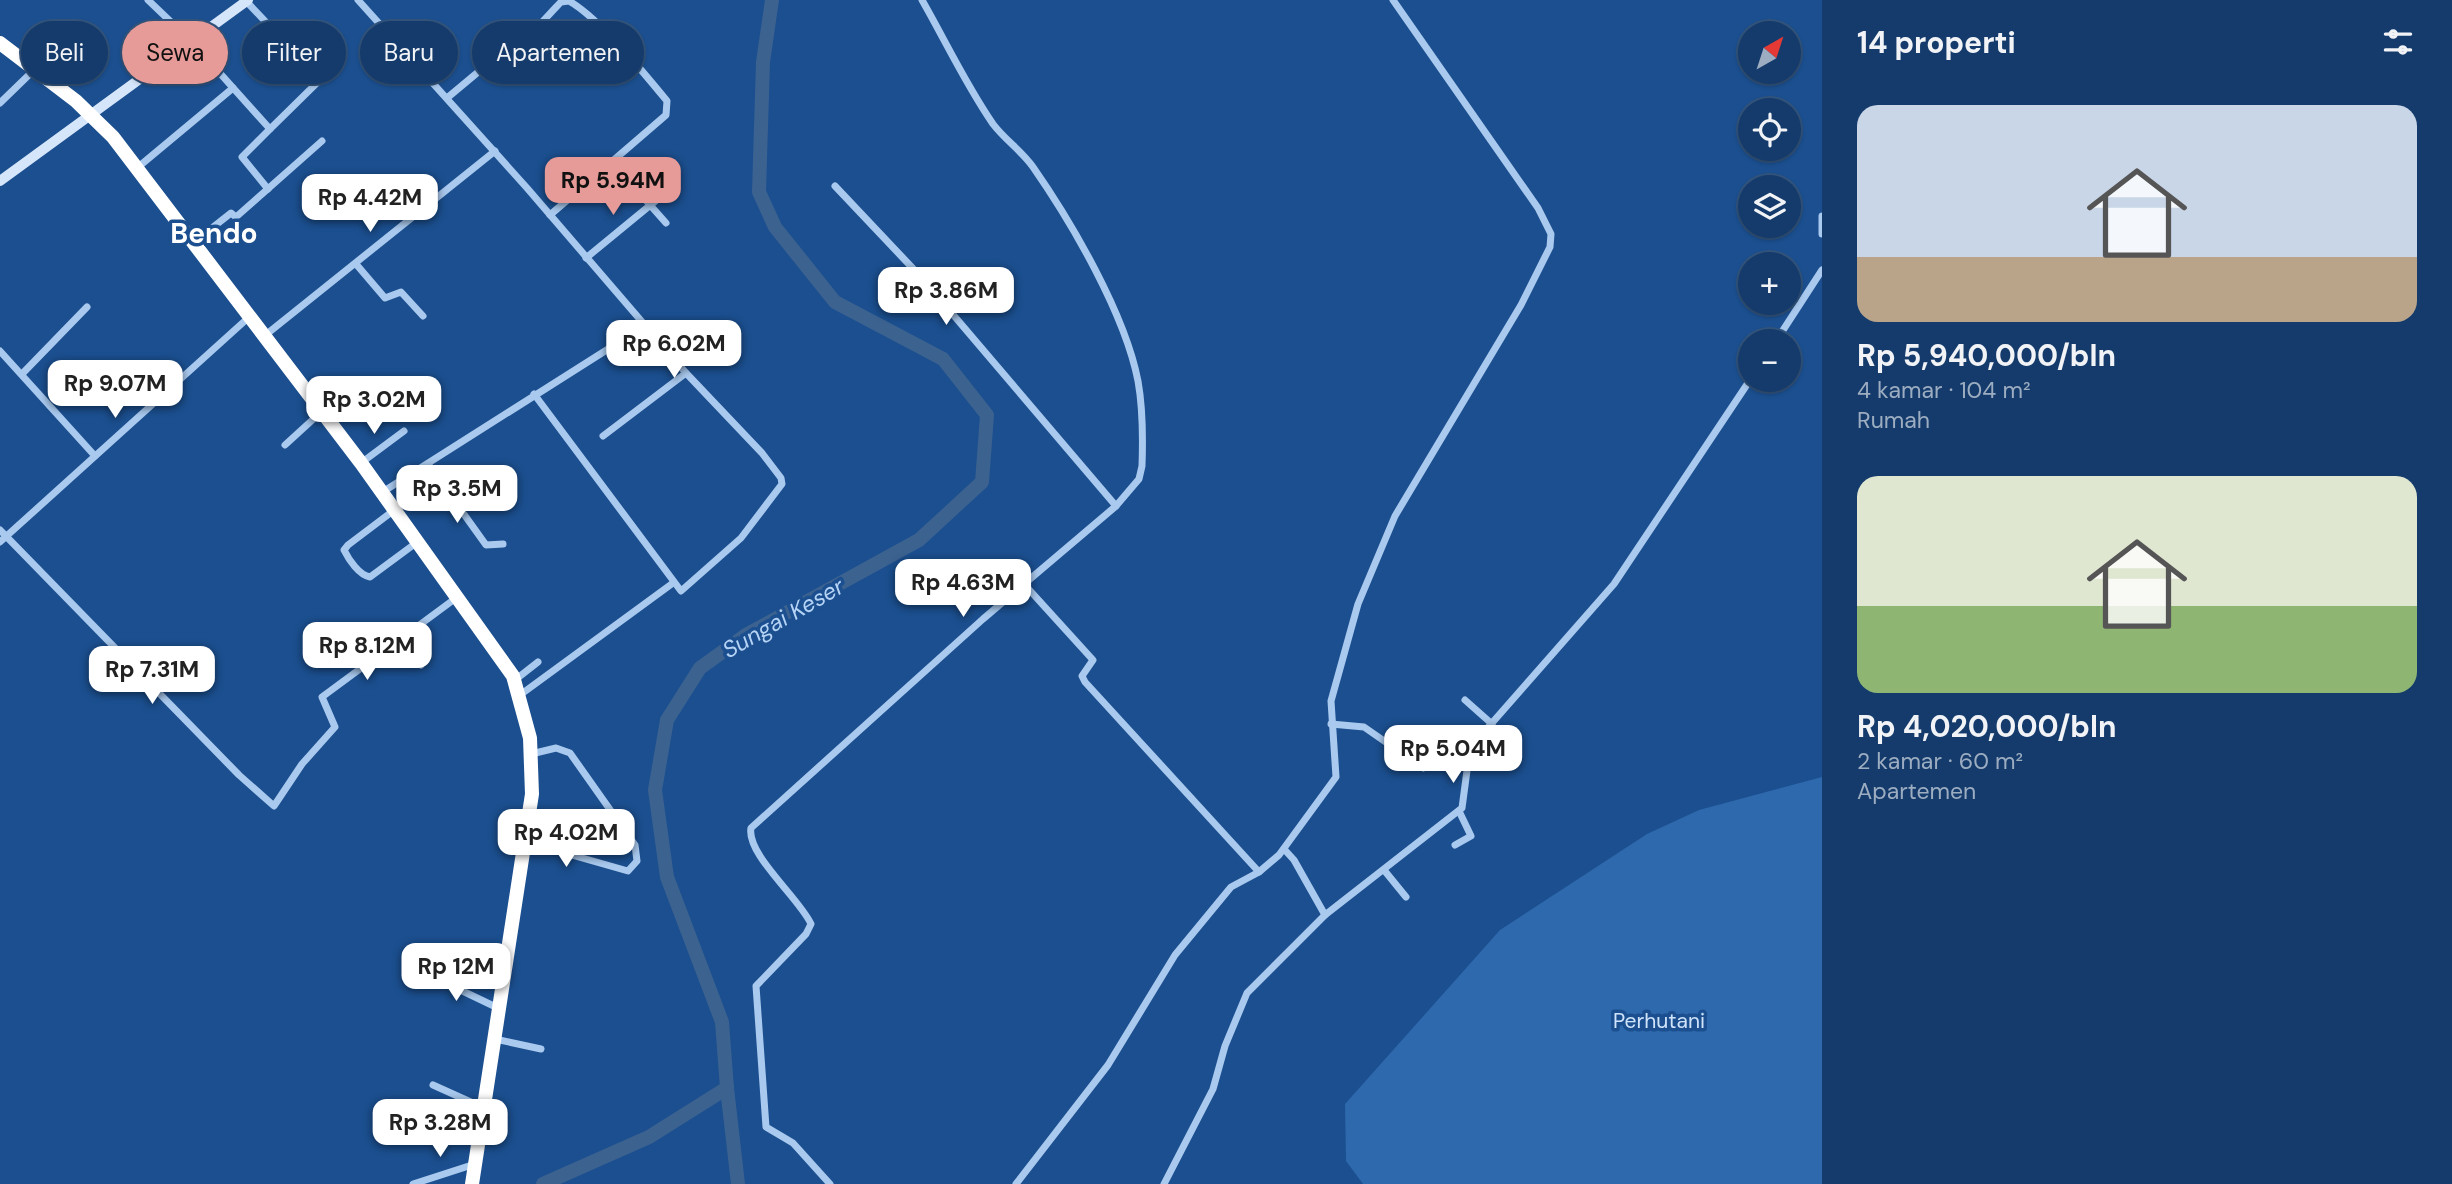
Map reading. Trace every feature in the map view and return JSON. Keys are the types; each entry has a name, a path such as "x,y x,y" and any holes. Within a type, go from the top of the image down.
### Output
{"highway":[{"path":"0,43 21,60"},
{"path":"52,84 93,115 136,169 320,413 361,463 515,680 531,754 532,794 527,842 474,1175"}],"main road":[{"path":"220,21 247,1"},
{"path":"0,181 135,84"}],"street":[{"path":"148,0 170,21"},
{"path":"358,0 495,151 686,373 772,466 782,478 782,484 741,538 687,589 681,591 534,394"},
{"path":"830,1184 793,1143 766,1127 756,986 806,934 811,923 764,860 750,836 751,828 1024,584 1116,506 1139,479 1142,466 1138,383 1131,355 1074,232 1031,165 996,128 982,108 962,77 922,0"},
{"path":"1016,1184 1108,1065 1165,967 1226,892 1284,849 1336,777 1331,701 1348,635 1395,516 1515,315 1550,247 1551,234 1538,208 1393,0"},
{"path":"247,1 279,36 304,53 326,74 242,157 268,189"},
{"path":"447,99 483,68 489,68 505,57 561,2 569,1 602,30 653,84 669,108 666,115 550,215"},
{"path":"228,82 270,129"},
{"path":"0,103 21,83"},
{"path":"136,169 233,88"},
{"path":"192,244 231,213 236,217 322,141"},
{"path":"263,338 495,151"},
{"path":"612,162 666,223"},
{"path":"835,186 921,277 1116,506"},
{"path":"586,258 659,198"},
{"path":"1822,216 1822,234"},
{"path":"356,264 385,298 401,292 423,316"},
{"path":"1784,329 1822,270"},
{"path":"22,374 87,307"},
{"path":"3,539 248,318"},
{"path":"381,493 646,325"},
{"path":"0,351 95,456"},
{"path":"603,436 686,373"},
{"path":"1164,1184 1213,1089 1243,999 1324,914 1459,811 1467,788 1468,754 1614,583 1742,392"},
{"path":"285,445 320,413"},
{"path":"361,463 404,431"},
{"path":"428,464 486,545 503,544"},
{"path":"393,511 348,545 344,550 346,555 363,575 370,577 416,543"},
{"path":"0,530 3,539 239,775 274,806 302,764 335,727 322,697 457,597"},
{"path":"520,695 673,583"},
{"path":"1024,584 1093,660 1082,676 1085,682 1257,870"},
{"path":"400,641 421,666"},
{"path":"515,680 538,662"},
{"path":"1465,700 1492,724"},
{"path":"1331,724 1364,727 1423,768"},
{"path":"527,842 628,871 637,861 635,845 570,753 556,748 531,754"},
{"path":"1455,845 1471,836 1459,811"},
{"path":"1284,849 1294,860 1324,914"},
{"path":"1384,870 1406,897"},
{"path":"425,973 500,1009"},
{"path":"495,1040 541,1049"},
{"path":"433,1085 484,1108"},
{"path":"413,1184 474,1175"}],"green space":[{"name":"Perhutani","path":"1822,777 1822,1184 1363,1184 1346,1161 1345,1104 1500,930 1647,834 1699,810"}],"waterway":[{"name":"Sungai Keser","path":"543,1184 649,1137 727,1088 722,1022 667,877 655,790 667,720 700,668 746,635 919,540 982,482 987,415 943,359 835,302 775,227 759,192 763,62 772,0"},
{"path":"727,1088 738,1184"}],"district":[{"name":"Bendo","path":"214,233"}]}
